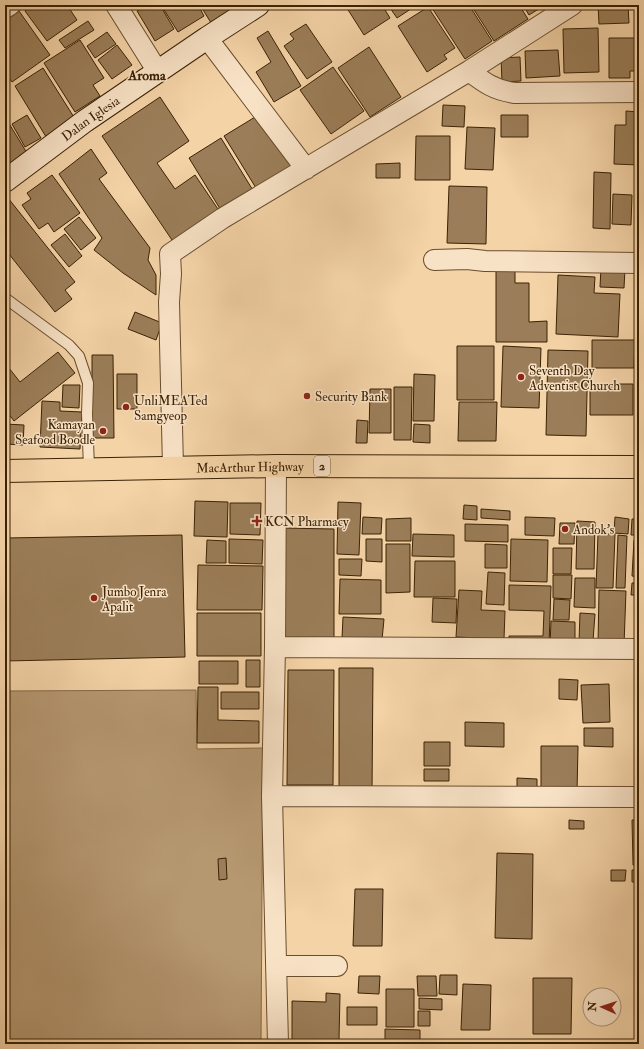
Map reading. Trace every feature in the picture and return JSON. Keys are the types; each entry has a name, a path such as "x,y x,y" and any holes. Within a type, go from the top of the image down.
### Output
{"highway":[{"name":"MacArthur Highway","path":"5,471 89,468 276,466 639,467"}],"street":[{"path":"5,8 10,5"},
{"path":"116,5 158,72"},
{"name":"Dalan Iglesia","path":"5,181 85,121 258,5"},
{"path":"173,467 169,302 171,274 170,254 223,218 469,71 572,5"},
{"path":"207,38 306,169"},
{"path":"469,71 490,86 508,92 639,92"},
{"path":"434,260 467,259 639,263"},
{"path":"276,466 275,648 272,796 278,1044"},
{"path":"275,648 639,649"},
{"path":"272,796 639,797"},
{"path":"277,966 337,966"}],"lane":[{"path":"5,298 69,345 79,356 88,383 87,414 89,468"}],"shaded area":[{"path":"196,690 197,749 263,748 261,1044 5,1044 5,691"}],"building":[{"path":"33,5 67,5 77,20 47,41 25,11"},
{"path":"147,5 160,5 174,29 155,41 137,11"},
{"path":"161,5 198,5 204,16 178,32"},
{"path":"200,5 232,5 237,12 213,26"},
{"path":"345,5 382,5 390,18 364,35"},
{"path":"388,5 417,5 397,18"},
{"path":"437,5 469,5 492,41 465,59 432,8"},
{"path":"471,5 519,5 528,19 494,41"},
{"path":"523,5 545,5 529,15"},
{"path":"598,5 628,5 629,23 599,24"},
{"path":"428,7 455,48 444,55 447,59 427,72 398,26"},
{"path":"19,11 50,55 12,82 5,73 5,21"},
{"path":"88,21 94,30 65,48 59,40"},
{"path":"306,24 332,62 307,79 284,46 294,39 290,34"},
{"path":"598,28 599,72 564,73 563,29"},
{"path":"268,31 301,86 274,102 256,72 271,62 257,38"},
{"path":"107,32 116,44 95,58 87,46"},
{"path":"609,38 639,38 639,71 630,71 630,78 609,78"},
{"path":"80,40 104,78 93,85 100,96 75,112 44,63"},
{"path":"117,45 132,65 112,79 98,60"},
{"path":"369,47 401,97 370,117 338,68"},
{"path":"558,50 560,76 526,78 525,51"},
{"path":"520,57 521,81 502,82 501,58"},
{"path":"333,67 364,111 331,134 300,90"},
{"path":"43,68 77,122 48,140 15,86"},
{"path":"160,97 189,141 157,163 175,189 195,175 220,212 174,243 102,136"},
{"path":"443,105 465,106 464,127 442,126"},
{"path":"626,111 639,112 639,165 614,164 615,125 626,125"},
{"path":"260,114 292,166 256,188 224,136"},
{"path":"27,115 41,138 25,147 12,124"},
{"path":"501,115 528,115 528,137 501,137"},
{"path":"5,117 27,153 5,167"},
{"path":"467,127 495,128 493,170 465,169"},
{"path":"416,136 450,136 450,180 415,180"},
{"path":"221,138 254,192 222,212 189,158"},
{"path":"91,149 107,173 99,179 150,248 148,260 156,275 156,295 123,273 94,250 102,238 59,174"},
{"path":"400,163 400,178 376,178 376,164"},
{"path":"594,172 611,173 610,229 593,228"},
{"path":"52,175 80,213 54,232 48,223 39,229 22,205 31,199 27,193"},
{"path":"449,186 487,187 486,244 447,243"},
{"path":"613,194 632,195 631,225 612,224"},
{"path":"8,198 75,282 65,290 72,299 55,312 5,249 5,201"},
{"path":"79,217 96,238 81,250 64,229"},
{"path":"65,234 82,256 69,267 51,245"},
{"path":"496,268 515,268 515,283 529,283 529,322 547,321 547,342 496,342"},
{"path":"601,268 625,269 624,288 600,287"},
{"path":"558,275 595,277 594,293 620,294 618,337 556,334"},
{"path":"135,312 162,323 156,340 128,329"},
{"path":"592,340 635,340 634,368 592,368"},
{"path":"457,346 494,346 494,400 457,400"},
{"name":"Seventh Day Adventist Church","path":"503,346 541,348 539,408 501,407"},
{"path":"548,350 588,351 586,436 546,435"},
{"path":"58,352 75,373 14,421 5,409 5,363 20,382"},
{"path":"92,355 113,355 114,438 92,438"},
{"path":"117,374 137,374 137,409 117,409"},
{"path":"414,374 435,375 434,421 413,421"},
{"path":"590,384 633,384 633,415 590,415"},
{"path":"63,385 80,385 79,408 62,407"},
{"path":"394,387 412,387 411,440 394,440"},
{"path":"370,389 391,389 391,433 369,433"},
{"path":"42,401 60,402 60,411 82,412 80,449 40,447"},
{"path":"459,402 497,402 496,441 458,441"},
{"path":"357,420 368,421 367,443 356,443"},
{"path":"5,424 24,425 23,445 5,444"},
{"path":"414,424 430,425 430,443 413,442"},
{"path":"195,501 228,502 227,537 194,536"},
{"path":"338,502 361,503 359,555 337,554"},
{"path":"230,503 261,503 260,535 230,534"},
{"path":"464,505 477,506 477,520 463,519"},
{"path":"481,509 510,511 510,520 481,518"},
{"path":"363,517 382,518 381,534 362,534"},
{"path":"525,517 555,518 554,536 525,535"},
{"path":"615,517 629,519 628,534 614,533"},
{"path":"411,518 411,541 386,541 386,519"},
{"path":"632,519 639,519 639,535 631,535"},
{"path":"577,521 595,522 594,569 576,569"},
{"path":"560,523 575,523 574,544 559,544"},
{"path":"465,524 508,525 508,542 465,541"},
{"path":"281,528 334,529 334,640 281,638"},
{"path":"413,534 454,535 454,557 412,556"},
{"path":"598,534 615,534 613,588 596,588"},
{"name":"Jumbo Jenra Apalit","path":"182,535 185,657 5,661 5,538"},
{"path":"618,535 627,536 625,588 616,588"},
{"path":"229,539 263,540 262,564 229,563"},
{"path":"366,539 382,539 382,562 366,561"},
{"path":"511,539 548,540 547,582 510,581"},
{"path":"207,540 226,541 226,563 206,563"},
{"path":"634,540 639,540 639,577 632,576"},
{"path":"386,544 410,544 410,592 386,593"},
{"path":"485,544 507,545 507,568 485,568"},
{"path":"553,548 572,548 571,574 553,574"},
{"path":"339,559 362,559 361,576 339,575"},
{"path":"415,561 455,561 455,597 414,597"},
{"path":"198,565 263,566 262,610 197,610"},
{"path":"488,572 505,573 504,605 486,604"},
{"path":"553,575 572,575 571,599 553,598"},
{"path":"575,578 595,578 595,608 574,607"},
{"path":"340,579 381,580 381,614 339,614"},
{"path":"632,583 639,583 639,595 631,595"},
{"path":"509,585 551,586 549,646 509,645 509,636 543,636 544,611 509,610"},
{"path":"459,590 482,591 481,610 505,611 504,639 456,637"},
{"path":"599,590 626,591 624,645 598,645"},
{"path":"433,598 457,599 456,623 432,622"},
{"path":"554,599 570,600 569,620 553,620"},
{"path":"197,613 261,613 261,656 197,656"},
{"path":"580,613 595,614 593,641 579,641"},
{"path":"343,617 384,619 382,640 342,638"},
{"path":"551,621 575,622 575,647 550,646"},
{"path":"246,660 260,660 260,687 246,687"},
{"path":"199,661 238,661 238,684 199,684"},
{"path":"339,668 373,668 372,792 339,792"},
{"path":"288,670 334,670 333,785 287,785"},
{"path":"559,679 578,680 577,700 559,699"},
{"path":"609,684 610,722 583,723 581,685"},
{"path":"198,687 218,687 218,720 259,721 259,743 197,743"},
{"path":"221,692 259,692 259,709 221,709"},
{"path":"465,722 504,723 504,747 465,746"},
{"path":"584,728 613,728 613,747 584,746"},
{"path":"424,742 450,742 450,766 424,766"},
{"path":"541,746 578,746 577,793 541,793"},
{"path":"424,769 449,769 449,781 424,781"},
{"path":"517,778 537,779 537,794 517,794"},
{"path":"569,820 584,821 584,829 569,829"},
{"path":"632,820 639,820 639,865 633,865"},
{"path":"497,853 533,854 532,939 495,938"},
{"path":"226,858 227,879 219,880 218,859"},
{"path":"611,870 626,870 625,881 611,881"},
{"path":"632,870 639,870 639,882 632,882"},
{"path":"355,889 383,889 382,946 353,946"},
{"path":"440,975 457,975 457,995 439,994"},
{"path":"359,976 380,976 379,994 358,993"},
{"path":"417,976 436,976 437,996 418,996"},
{"path":"533,978 572,978 571,1034 533,1034"},
{"path":"463,984 491,985 490,1030 461,1030"},
{"path":"386,989 414,989 414,1027 386,1027"},
{"path":"326,993 340,994 339,1040 292,1040 292,1001 326,1002"},
{"path":"419,998 442,999 442,1010 419,1009"},
{"path":"347,1007 377,1007 377,1025 347,1025"},
{"path":"418,1011 430,1011 430,1026 418,1026"},
{"path":"385,1029 420,1030 420,1042 385,1041"},
{"path":"356,1040 381,1041 381,1044 356,1044"}],"place":[{"name":"Seventh Day Adventist Church","path":"521,377"},
{"name":"Security Bank","path":"307,396"},
{"name":"UnliMEATed Samgyeop","path":"126,407"},
{"name":"Kamayan Seafood Boodle","path":"103,431"},
{"name":"KCN Pharmacy","path":"257,521"},
{"name":"Andok's","path":"565,529"},
{"name":"Jumbo Jenra Apalit","path":"94,598"}],"district":[{"name":"Aroma","path":"147,75"}]}
